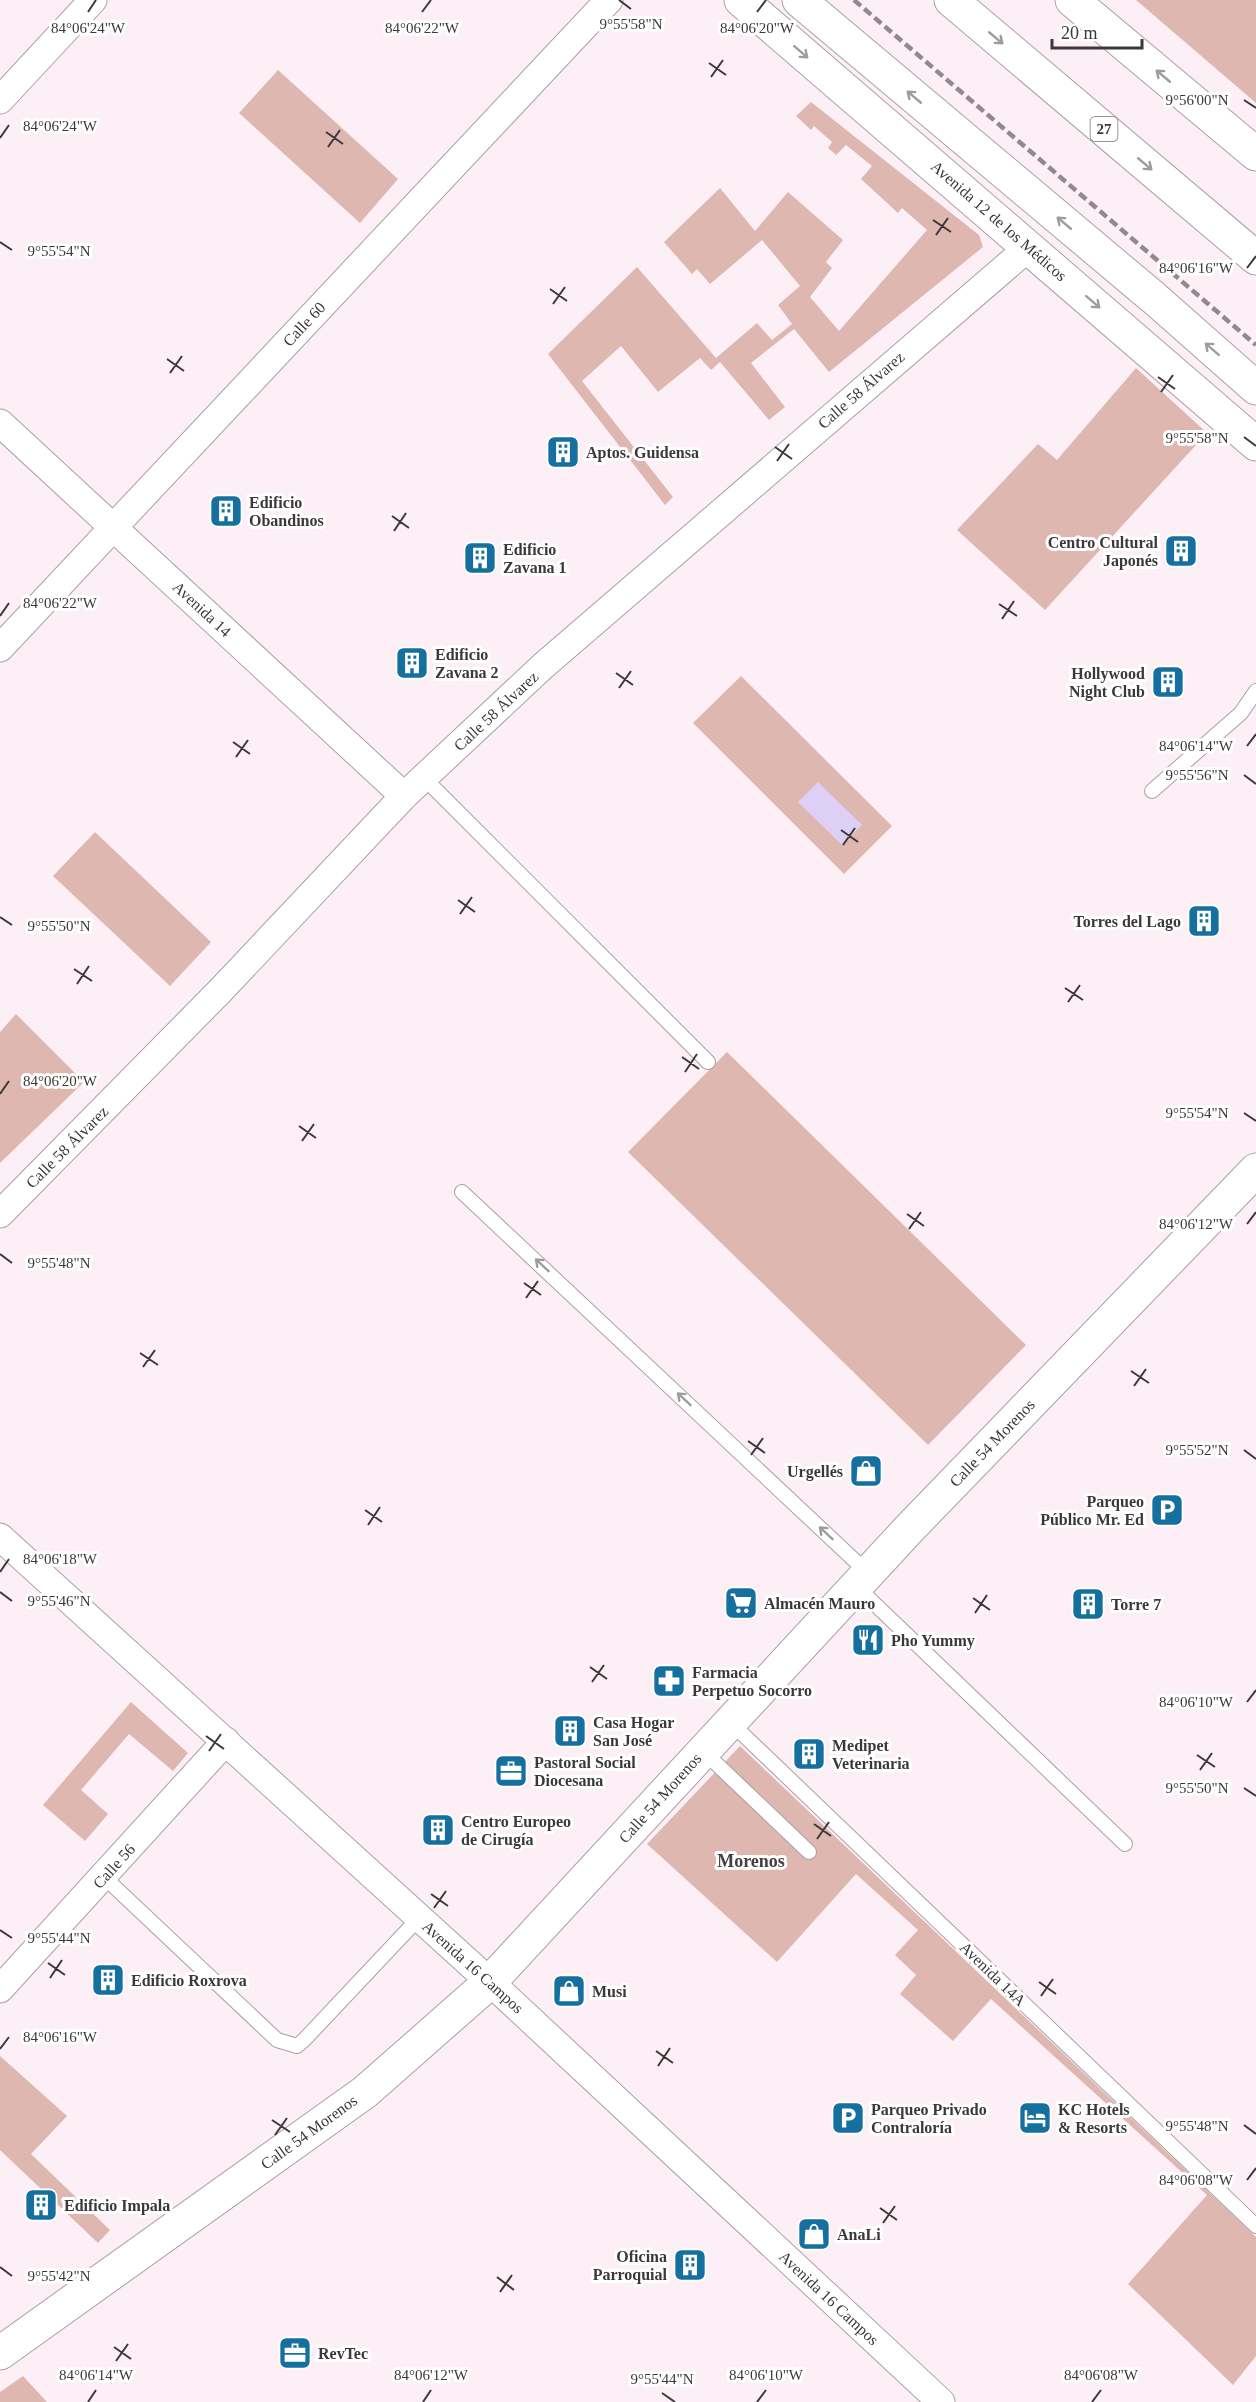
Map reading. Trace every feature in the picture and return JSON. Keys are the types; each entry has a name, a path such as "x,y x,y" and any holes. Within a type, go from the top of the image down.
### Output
{"main road":[{"name":"Avenida 12 de los Médicos","path":"741,0 1256,444"},
{"path":"799,0 1154,298 1256,388"},
{"name":"27","path":"951,0 1256,258"},
{"path":"1072,0 1256,154"},
{"name":"Calle 54 Morenos","path":"0,2353 365,2092 490,1982 862,1580 1256,1170"}],"street":[{"path":"0,100 93,0"},
{"name":"Calle 60","path":"0,648 609,0"},
{"name":"Calle 58 Álvarez","path":"0,1214 220,991 414,787 543,666 1029,247"},
{"name":"Avenida 14","path":"0,423 113,526 414,787"},
{"name":"Avenida 16 Campos","path":"0,1537 490,1982 941,2402"},
{"name":"Calle 56","path":"0,1989 226,1742"}],"lane":[{"path":"1152,791 1241,713 1256,691"},
{"path":"414,787 708,1062"},
{"path":"462,1192 862,1580 1125,1844"},
{"name":"Avenida 14A","path":"730,1722 1256,2226"},
{"path":"703,1751 809,1852"},
{"path":"104,1877 277,2040 289,2045 297,2046 304,2040 419,1918"}],"shaded area":[{"path":"1136,0 1256,0 1256,103"},
{"path":"278,70 398,179 360,223 239,113"},
{"path":"811,102 979,235 983,247 829,372 794,329 751,363 785,407 769,420 720,362 711,370 700,358 658,392 621,346 582,381 673,497 665,505 548,354 637,267 716,358 757,323 772,340 792,324 778,305 800,286 762,240 710,284 697,269 692,274 664,242 720,188 755,231 788,192 843,240 826,262 832,268 810,297 839,331 927,230 902,208 898,213 861,179 872,166 846,145 836,155 828,148 832,142 814,126 811,130 796,116"},
{"path":"1136,368 1207,433 1045,610 957,530 1038,444 1057,460"},
{"path":"741,676 892,826 844,874 693,723"},
{"path":"818,782 862,825 842,845 798,802"},
{"path":"95,832 211,942 170,986 53,876"},
{"path":"16,1014 84,1082 0,1163 0,1032"},
{"path":"727,1052 1026,1345 928,1445 628,1152"},
{"path":"131,1702 188,1753 173,1771 129,1734 81,1790 108,1814 85,1841 43,1805"},
{"path":"740,1746 1256,2237 1256,2356 1233,2385 1128,2284 1207,2195 991,1999 953,2041 900,1994 916,1975 895,1955 918,1930 856,1874 777,1962 647,1844"},
{"path":"0,2056 67,2116 31,2154 110,2230 98,2243 0,2150"},
{"path":"23,2376 47,2402 0,2402 0,2392"}],"railway":[{"path":"854,0 1256,345"}],"place":[{"name":"Aptos. Guidensa","path":"563,452"},
{"name":"Edificio Obandinos","path":"226,511"},
{"name":"Centro Cultural Japonés","path":"1181,551"},
{"name":"Edificio Zavana 1","path":"480,558"},
{"name":"Edificio Zavana 2","path":"412,663"},
{"name":"Hollywood Night Club","path":"1168,682"},
{"name":"Torres del Lago","path":"1204,921"},
{"name":"Urgellés","path":"866,1471"},
{"name":"Parqueo Público Mr. Ed","path":"1167,1510"},
{"name":"Almacén Mauro","path":"741,1603"},
{"name":"Torre 7","path":"1088,1604"},
{"name":"Pho Yummy","path":"868,1640"},
{"name":"Farmacia Perpetuo Socorro","path":"669,1681"},
{"name":"Casa Hogar San José","path":"570,1731"},
{"name":"Medipet Veterinaria","path":"809,1754"},
{"name":"Pastoral Social Diocesana","path":"511,1771"},
{"name":"Centro Europeo de Cirugía","path":"438,1830"},
{"name":"Edificio Roxrova","path":"108,1980"},
{"name":"Musi","path":"569,1991"},
{"name":"Parqueo Privado Contraloría","path":"848,2118"},
{"name":"KC Hotels & Resorts","path":"1035,2118"},
{"name":"Edificio Impala","path":"41,2205"},
{"name":"AnaLi","path":"814,2234"},
{"name":"Oficina Parroquial","path":"690,2265"},
{"name":"RevTec","path":"295,2353"}],"district":[{"name":"Morenos","path":"751,1861"}]}
